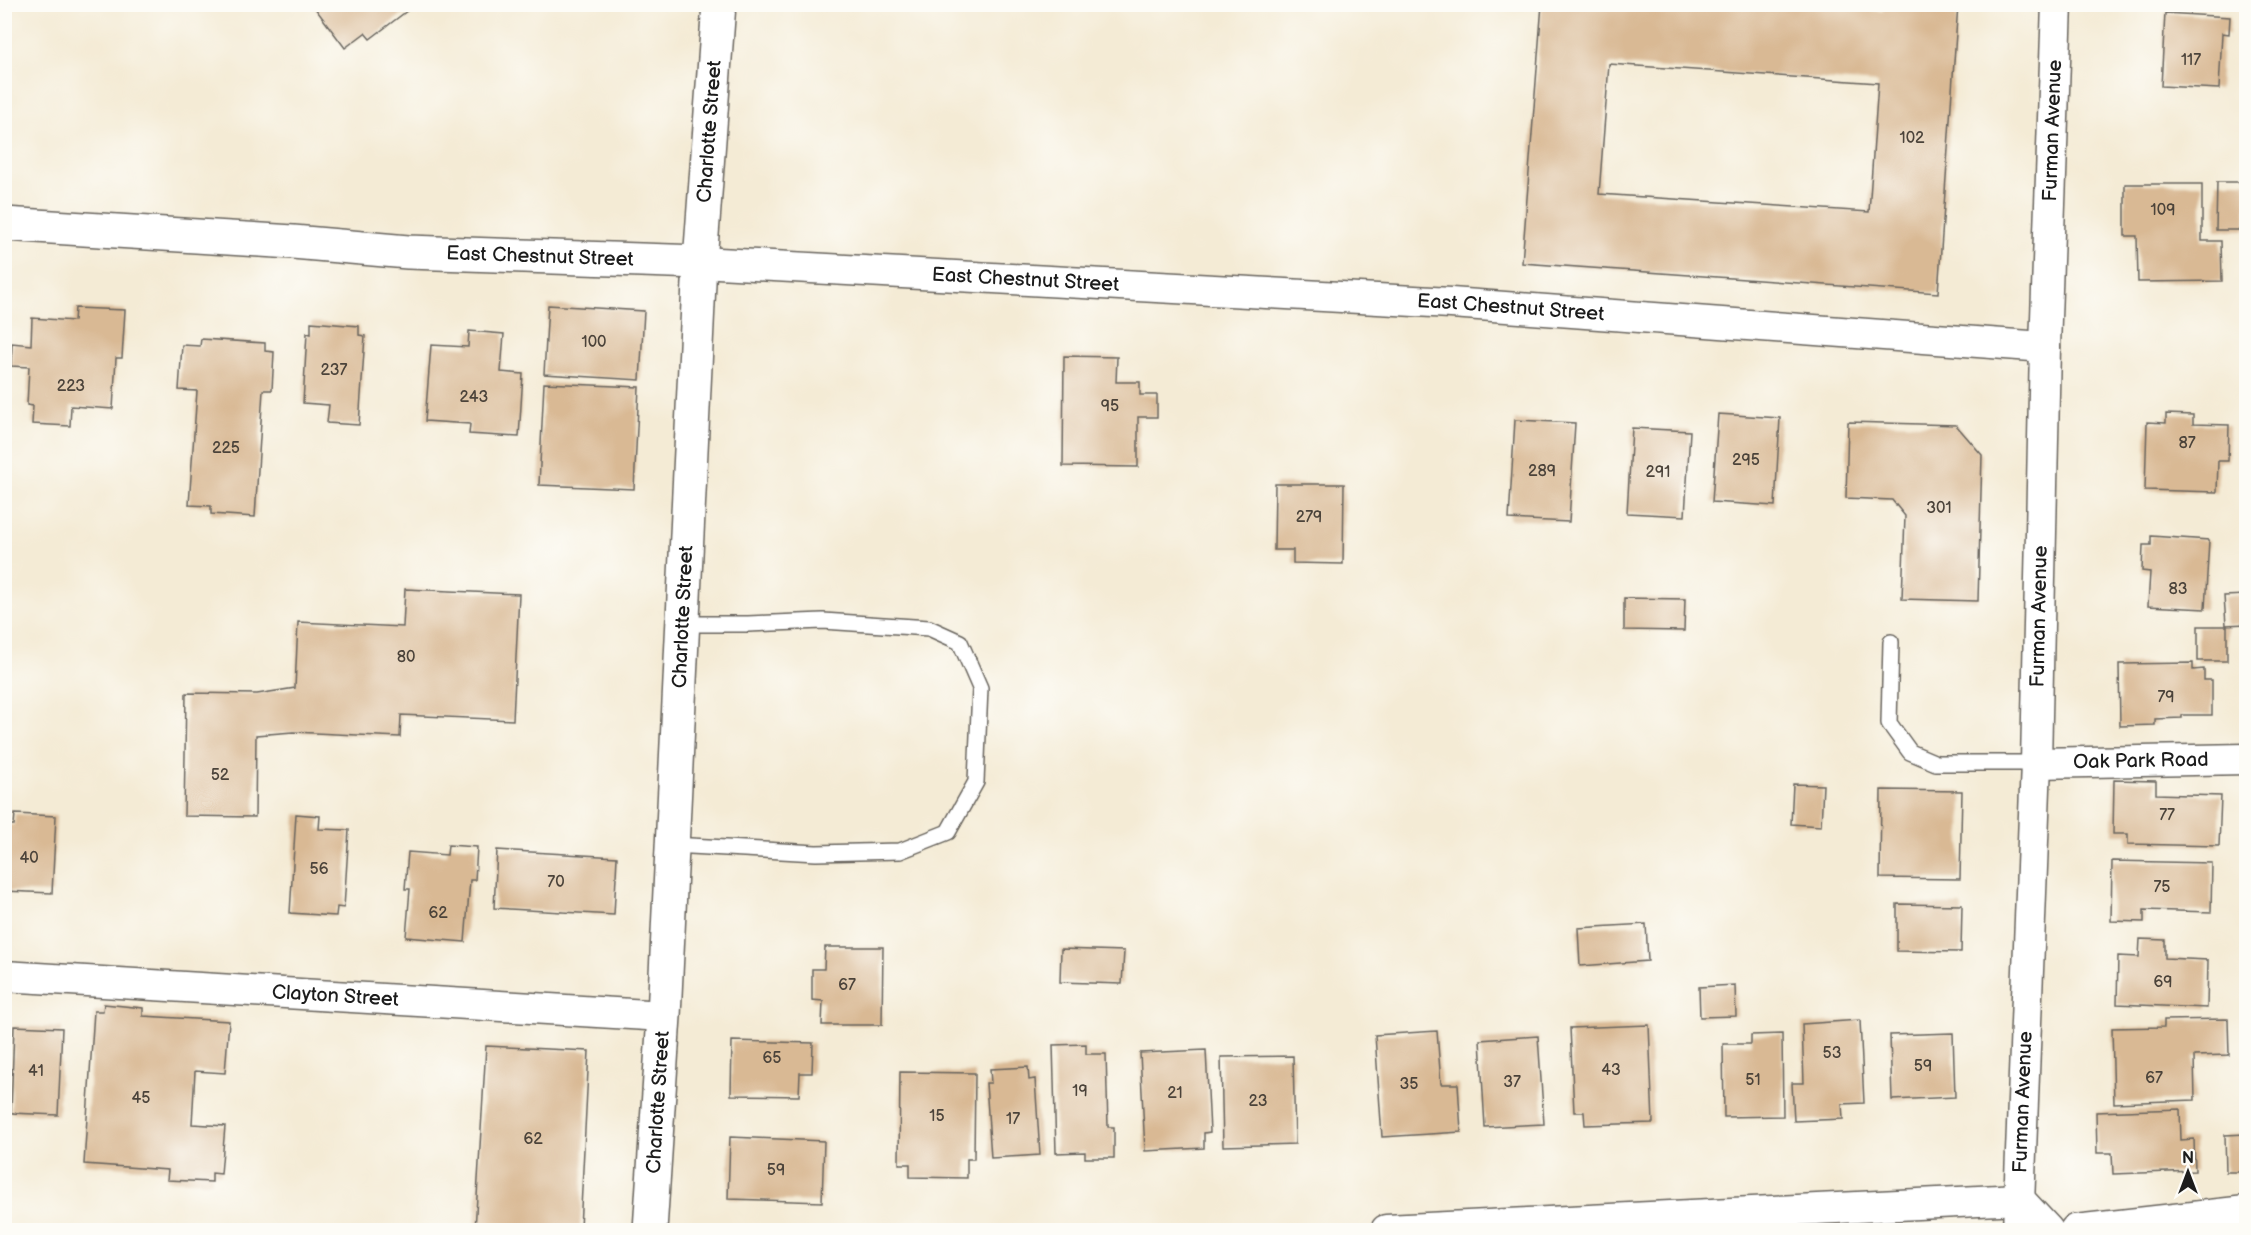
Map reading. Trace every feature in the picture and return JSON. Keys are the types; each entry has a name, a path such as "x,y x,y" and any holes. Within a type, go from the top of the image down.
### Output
{"street":[{"name":"Charlotte Street","path":"650,1230 664,1016 700,262 719,4"},
{"name":"Furman Avenue","path":"2018,1230 2036,764 2045,347 2057,4"},
{"name":"East Chestnut Street","path":"4,224 269,240 408,252 700,262 1439,302 2045,347"},
{"name":"Oak Park Road","path":"2036,764 2247,759"},
{"name":"Clayton Street","path":"4,976 664,1016"},
{"path":"1386,1230 2019,1199 2048,1230"},
{"path":"2075,1230 2247,1210"}],"lane":[{"path":"672,845 816,853 900,851 948,832 976,783 980,688 960,642 929,627 823,621 683,624"},
{"path":"1891,642 1889,723 1910,752 1936,764 2036,764"}],"building":[{"path":"312,4 416,4 370,39 365,33 345,48"},
{"path":"1542,4 1780,4 1883,11 1883,4 1958,4 1938,293 1522,263","holes":["1609,64 1878,83 1869,212 1599,194"]},
{"path":"2165,13 2230,17 2229,34 2222,33 2219,89 2161,86"},
{"path":"2217,182 2246,182 2246,230 2216,230"},
{"path":"2125,184 2202,184 2202,241 2221,241 2222,281 2138,282 2137,236 2125,236"},
{"path":"548,305 644,311 640,380 544,374"},
{"path":"75,308 125,310 122,358 116,358 113,409 71,406 70,426 32,424 33,406 27,405 29,367 11,366 12,343 31,345 32,318 74,321"},
{"path":"311,322 359,326 359,335 365,336 359,425 327,423 329,405 303,403 307,333 311,334"},
{"path":"469,331 504,334 501,372 523,374 519,437 469,434 470,424 425,421 431,345 468,347"},
{"path":"201,339 265,343 265,351 274,352 272,390 263,390 255,517 211,514 211,506 189,505 197,391 179,390 182,345 200,346"},
{"path":"1064,356 1117,357 1116,382 1140,382 1140,395 1157,395 1157,417 1138,417 1138,467 1063,466"},
{"path":"544,383 639,387 634,489 539,485"},
{"path":"1718,414 1780,418 1775,506 1712,502"},
{"path":"2166,414 2193,415 2193,424 2229,425 2228,461 2218,461 2217,492 2145,490 2147,422 2166,423"},
{"path":"1515,420 1575,423 1569,522 1509,519"},
{"path":"1848,422 1956,425 1982,455 1978,601 1902,599 1905,516 1892,500 1846,498"},
{"path":"1632,428 1690,431 1685,516 1627,513"},
{"path":"1275,484 1344,484 1343,564 1293,563 1293,550 1274,550"},
{"path":"2151,536 2209,540 2205,609 2148,606 2150,572 2142,571 2143,545 2151,545"},
{"path":"405,589 519,594 513,720 401,715 400,737 293,732 256,735 255,817 184,816 186,693 257,694 295,688 298,622 403,627"},
{"path":"2246,595 2246,624 2226,625 2224,596"},
{"path":"1624,598 1685,599 1684,631 1624,630"},
{"path":"2198,626 2227,626 2227,661 2198,661"},
{"path":"2193,663 2193,670 2204,669 2204,680 2212,680 2212,715 2182,715 2182,718 2155,719 2155,725 2120,726 2119,664"},
{"path":"2114,780 2156,781 2156,794 2221,796 2219,846 2128,844 2128,834 2113,834"},
{"path":"1793,784 1823,785 1821,826 1791,824"},
{"path":"1881,790 1962,791 1960,879 1880,878"},
{"path":"15,814 56,816 52,893 4,891 4,825 14,825"},
{"path":"296,814 320,816 319,829 349,830 344,908 337,907 336,916 290,913"},
{"path":"448,845 477,847 475,880 470,880 465,942 406,937 410,889 405,889 408,852 447,855"},
{"path":"497,850 617,857 614,915 494,908"},
{"path":"2112,861 2212,863 2211,912 2144,910 2144,922 2111,921"},
{"path":"1897,904 1962,905 1961,952 1897,951"},
{"path":"1646,924 1648,961 1580,966 1578,928"},
{"path":"2140,939 2165,940 2165,958 2208,960 2207,1008 2117,1004 2118,956 2139,957"},
{"path":"825,947 883,947 882,1025 822,1025 823,1001 812,1000 812,969 824,969"},
{"path":"1061,949 1124,951 1122,984 1060,982"},
{"path":"1735,985 1736,1016 1700,1017 1699,987"},
{"path":"104,1004 143,1008 143,1016 229,1021 225,1073 195,1071 192,1124 225,1126 221,1174 212,1173 212,1182 167,1180 168,1170 84,1164 94,1011 103,1011"},
{"path":"2228,1019 2229,1055 2194,1056 2195,1100 2114,1103 2112,1028 2164,1027 2164,1020"},
{"path":"1860,1020 1864,1103 1842,1104 1843,1119 1794,1121 1792,1083 1804,1083 1802,1024"},
{"path":"1649,1025 1653,1123 1585,1125 1584,1112 1574,1112 1570,1028"},
{"path":"14,1026 62,1028 58,1115 11,1113"},
{"path":"1437,1031 1441,1084 1458,1084 1461,1132 1382,1137 1375,1035"},
{"path":"1953,1033 1955,1097 1892,1100 1890,1035"},
{"path":"1782,1034 1783,1116 1724,1117 1723,1044 1751,1044 1751,1035"},
{"path":"1538,1036 1544,1124 1485,1127 1480,1040"},
{"path":"732,1041 813,1043 812,1073 800,1073 799,1096 731,1095"},
{"path":"1086,1044 1086,1054 1106,1054 1108,1127 1114,1127 1114,1158 1085,1158 1085,1152 1056,1153 1053,1045"},
{"path":"486,1046 589,1051 580,1228 475,1230"},
{"path":"1206,1050 1210,1132 1204,1133 1204,1148 1145,1151 1140,1053"},
{"path":"1293,1056 1295,1144 1223,1146 1221,1057"},
{"path":"1028,1067 1029,1080 1035,1079 1040,1155 991,1158 986,1083 991,1083 990,1069"},
{"path":"900,1072 975,1073 974,1159 967,1159 967,1178 910,1177 910,1164 899,1164"},
{"path":"2180,1109 2181,1140 2194,1139 2195,1171 2113,1174 2112,1153 2097,1153 2096,1112"},
{"path":"2246,1134 2246,1172 2226,1172 2225,1135"},
{"path":"730,1137 824,1141 822,1202 728,1199"}]}
